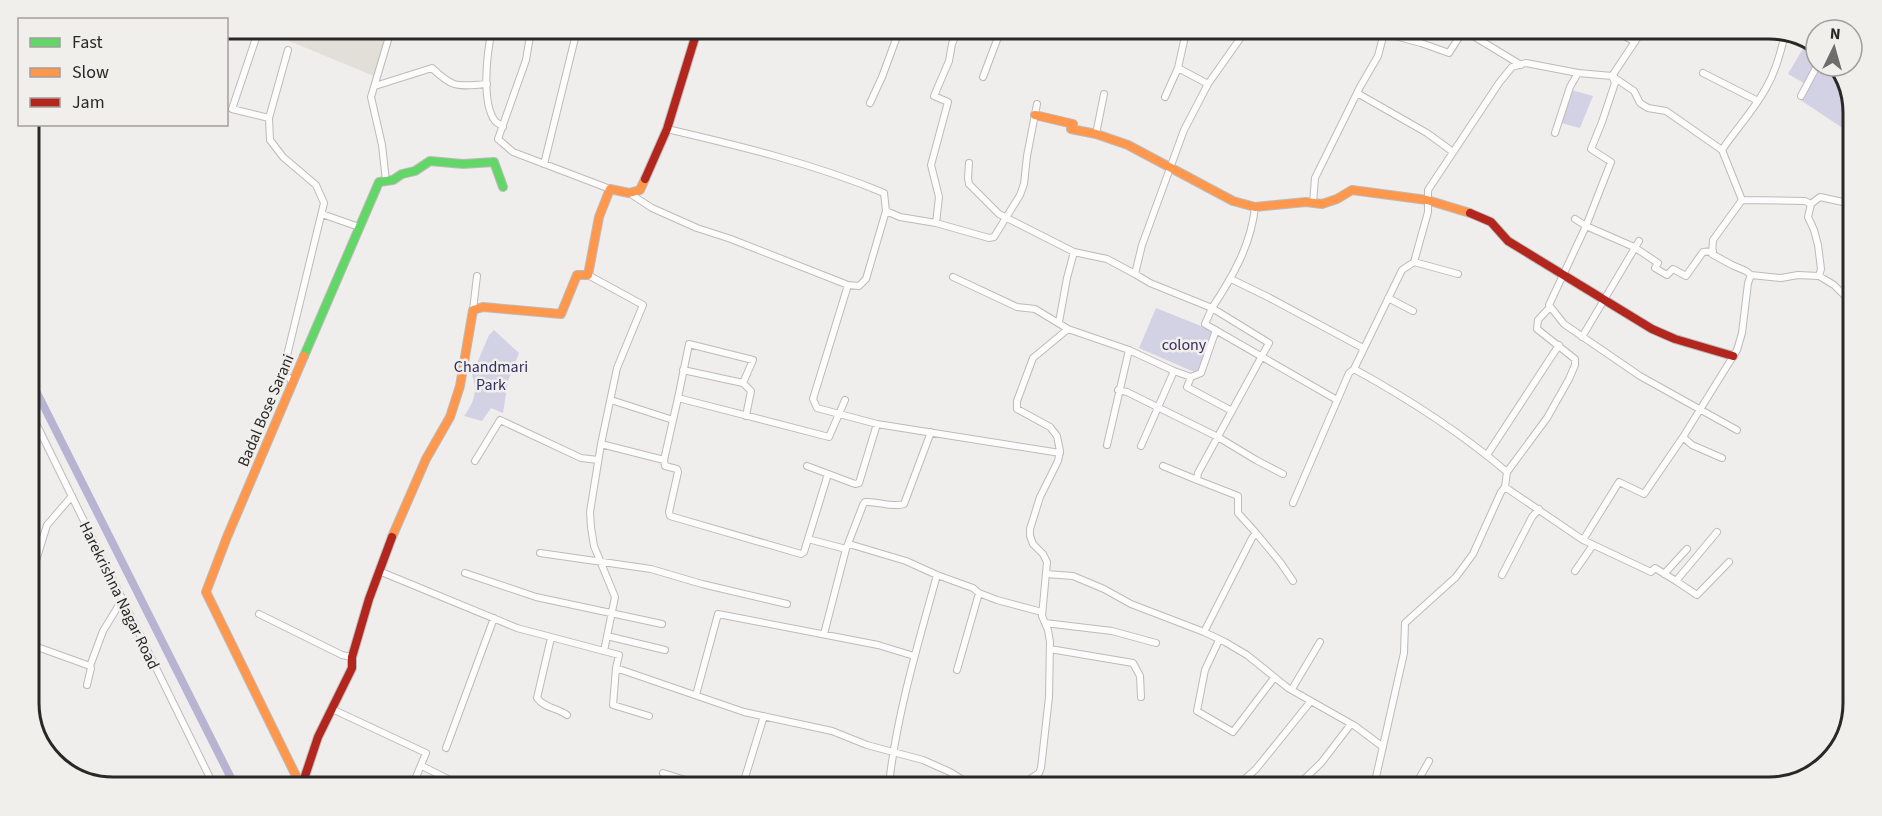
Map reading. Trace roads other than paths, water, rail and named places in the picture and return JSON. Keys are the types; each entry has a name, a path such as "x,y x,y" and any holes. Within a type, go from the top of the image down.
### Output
{"street":[{"path":"256,39 232,109 269,118"},
{"path":"388,39 371,97 382,144 386,181 415,171 430,160 463,164 495,162 503,187"},
{"path":"491,39 487,84 489,107 496,122 503,127"},
{"path":"530,39 526,60 498,139 513,152 610,189 629,193 652,207 697,228 848,285 859,286 866,279 886,210 884,193 858,182 737,145 667,129"},
{"path":"544,164 575,39"},
{"path":"629,193 640,190 667,129 695,39"},
{"path":"870,103 896,39"},
{"path":"936,223 939,197 931,165 948,102 934,96 949,61 954,39"},
{"path":"983,77 997,39"},
{"path":"1165,97 1178,68 1185,39"},
{"path":"1135,274 1142,245 1184,130 1208,84 1240,39"},
{"path":"1313,203 1315,178 1378,56 1382,39"},
{"path":"1406,39 1449,53 1457,39"},
{"path":"1478,39 1521,65"},
{"path":"1630,39 1635,42"},
{"path":"1612,76 1637,39"},
{"path":"1722,150 1765,91 1775,70 1784,40"},
{"path":"288,50 269,118 270,140 283,157 316,185 324,203 283,372 293,382"},
{"path":"1293,502 1349,373 1354,369 1402,270 1414,262 1428,212 1428,190 1512,67 1526,63 1538,64 1578,73 1612,76 1634,91 1640,103 1648,108 1665,111 1722,150 1742,200"},
{"path":"375,86 432,68 446,81 457,86 487,84"},
{"path":"1178,68 1208,84"},
{"path":"1555,134 1570,87 1578,73"},
{"path":"1703,73 1758,101"},
{"path":"1376,777 1404,653 1405,623 1456,577 1473,554 1505,487 1507,472 1547,418 1575,364 1575,359 1537,329 1538,320 1550,307 1565,275 1611,162 1591,149 1615,82 1612,76"},
{"path":"1801,96 1811,78"},
{"path":"1357,93 1427,133 1453,152"},
{"path":"1096,134 1104,94"},
{"path":"886,210 900,216 936,223 989,238 994,237 1020,195 1024,184 1027,156 1038,104"},
{"path":"1035,115 1073,123 1071,129 1096,134 1128,145 1233,201 1255,207 1306,202 1322,204 1337,199 1352,190 1427,200 1479,216 1491,222 1508,241 1652,329 1675,339 1733,356"},
{"path":"969,163 969,184 999,214 1074,252 1107,260 1150,283 1212,308 1269,343 1198,473 1197,480"},
{"name":"Badal Bose Sarani","path":"298,777 260,705 206,592 227,537 359,227 379,182 386,181"},
{"path":"588,275 599,217 610,189"},
{"path":"1820,276 1818,245 1808,217 1811,204 1820,197 1843,202"},
{"path":"1742,200 1805,201 1811,204"},
{"path":"1742,200 1713,240 1712,254 1751,275 1781,278 1798,275 1820,276 1843,294"},
{"path":"1255,207 1253,226 1247,245 1231,279 1212,308 1205,324 1337,400"},
{"path":"322,214 359,227"},
{"path":"1575,219 1586,226 1636,244 1658,263 1655,268 1667,275 1673,269 1686,276 1703,252 1713,251"},
{"path":"1582,337 1636,244"},
{"path":"1059,322 1074,252"},
{"path":"1414,262 1458,274"},
{"path":"473,310 483,307 561,314 577,275 588,275 643,305 618,368 601,444 590,512 594,546 615,597 604,651"},
{"path":"1583,540 1619,482 1644,494 1683,438 1737,350 1751,275"},
{"path":"303,777 318,737 352,668 352,657 379,571 398,521 426,459 450,417 460,386 477,276"},
{"path":"953,277 1017,307 1035,309 1068,329 1129,350 1191,377 1201,373 1216,330"},
{"path":"1231,279 1363,348"},
{"path":"848,285 813,399 817,408 877,424 1060,453"},
{"path":"1388,298 1413,311"},
{"path":"1550,307 1564,324 1640,376 1737,430"},
{"path":"1034,777 1041,768 1045,740 1049,697 1050,637 1042,612 1046,574 1045,558 1033,544 1030,528 1040,497 1060,453 1057,436 1050,427 1017,409 1017,401 1033,358 1068,329"},
{"path":"743,383 753,360 689,344 664,460 665,466 677,469 678,472 669,514 801,554 804,552 828,474"},
{"path":"1487,455 1559,345"},
{"path":"1107,445 1129,350"},
{"path":"1354,369 1400,394 1487,455 1507,472"},
{"path":"684,370 743,383 751,391 746,416"},
{"path":"1141,446 1174,371"},
{"path":"1191,377 1187,387 1232,411"},
{"path":"1118,390 1159,407 1218,437 1282,474"},
{"path":"678,398 830,437 845,400"},
{"path":"611,400 673,420"},
{"path":"475,461 500,420 581,458 598,460"},
{"path":"807,466 855,484 859,483 877,424"},
{"name":"Harekrishna Nagar Road","path":"40,431 210,777"},
{"path":"824,634 848,546 862,505 865,502 892,506 906,501 931,432"},
{"path":"1683,438 1692,445 1722,458"},
{"path":"601,444 664,460"},
{"path":"1163,466 1238,496 1238,513 1280,562 1293,581"},
{"path":"1505,487 1583,540 1651,572 1655,568 1697,595 1729,562"},
{"path":"39,551 47,525 72,496"},
{"path":"1502,575 1539,509"},
{"path":"1676,580 1717,532"},
{"path":"1204,632 1256,533"},
{"path":"808,539 848,546 906,561 997,600 1042,612"},
{"path":"1575,571 1593,545"},
{"path":"1664,574 1687,549"},
{"path":"540,553 651,569 702,584 787,604"},
{"path":"379,571 518,628 618,655 613,705 649,716"},
{"path":"465,573 536,597 662,624"},
{"path":"1046,574 1073,576 1131,604 1204,632 1247,655 1288,688 1351,724 1383,747"},
{"path":"890,777 893,752 914,656 937,575"},
{"path":"957,669 979,593"},
{"path":"87,685 90,666 103,631 123,600"},
{"path":"259,614 342,655 352,657"},
{"path":"696,695 718,614 878,645 914,656"},
{"path":"446,748 494,618"},
{"path":"1045,623 1112,631 1156,643"},
{"path":"607,636 664,650"},
{"path":"551,638 537,698 541,703 567,716"},
{"path":"1219,640 1205,670 1197,711 1233,732 1274,678"},
{"path":"1292,689 1320,642"},
{"path":"39,648 90,666"},
{"path":"1050,649 1133,663 1140,676 1141,697"},
{"path":"616,668 744,712 832,731 923,760 959,777"},
{"path":"1247,777 1311,701"},
{"path":"332,709 426,753 416,777"},
{"path":"745,777 764,716"},
{"path":"1306,777 1321,763 1351,724"},
{"path":"1420,777 1429,761"},
{"path":"422,766 444,777"},
{"path":"663,773 676,777"}],"waterway":[{"path":"39,397 230,777"}],"park label":[{"name":"colony","path":"1184,344"},
{"name":"Chandmari Park","path":"491,375"}]}
